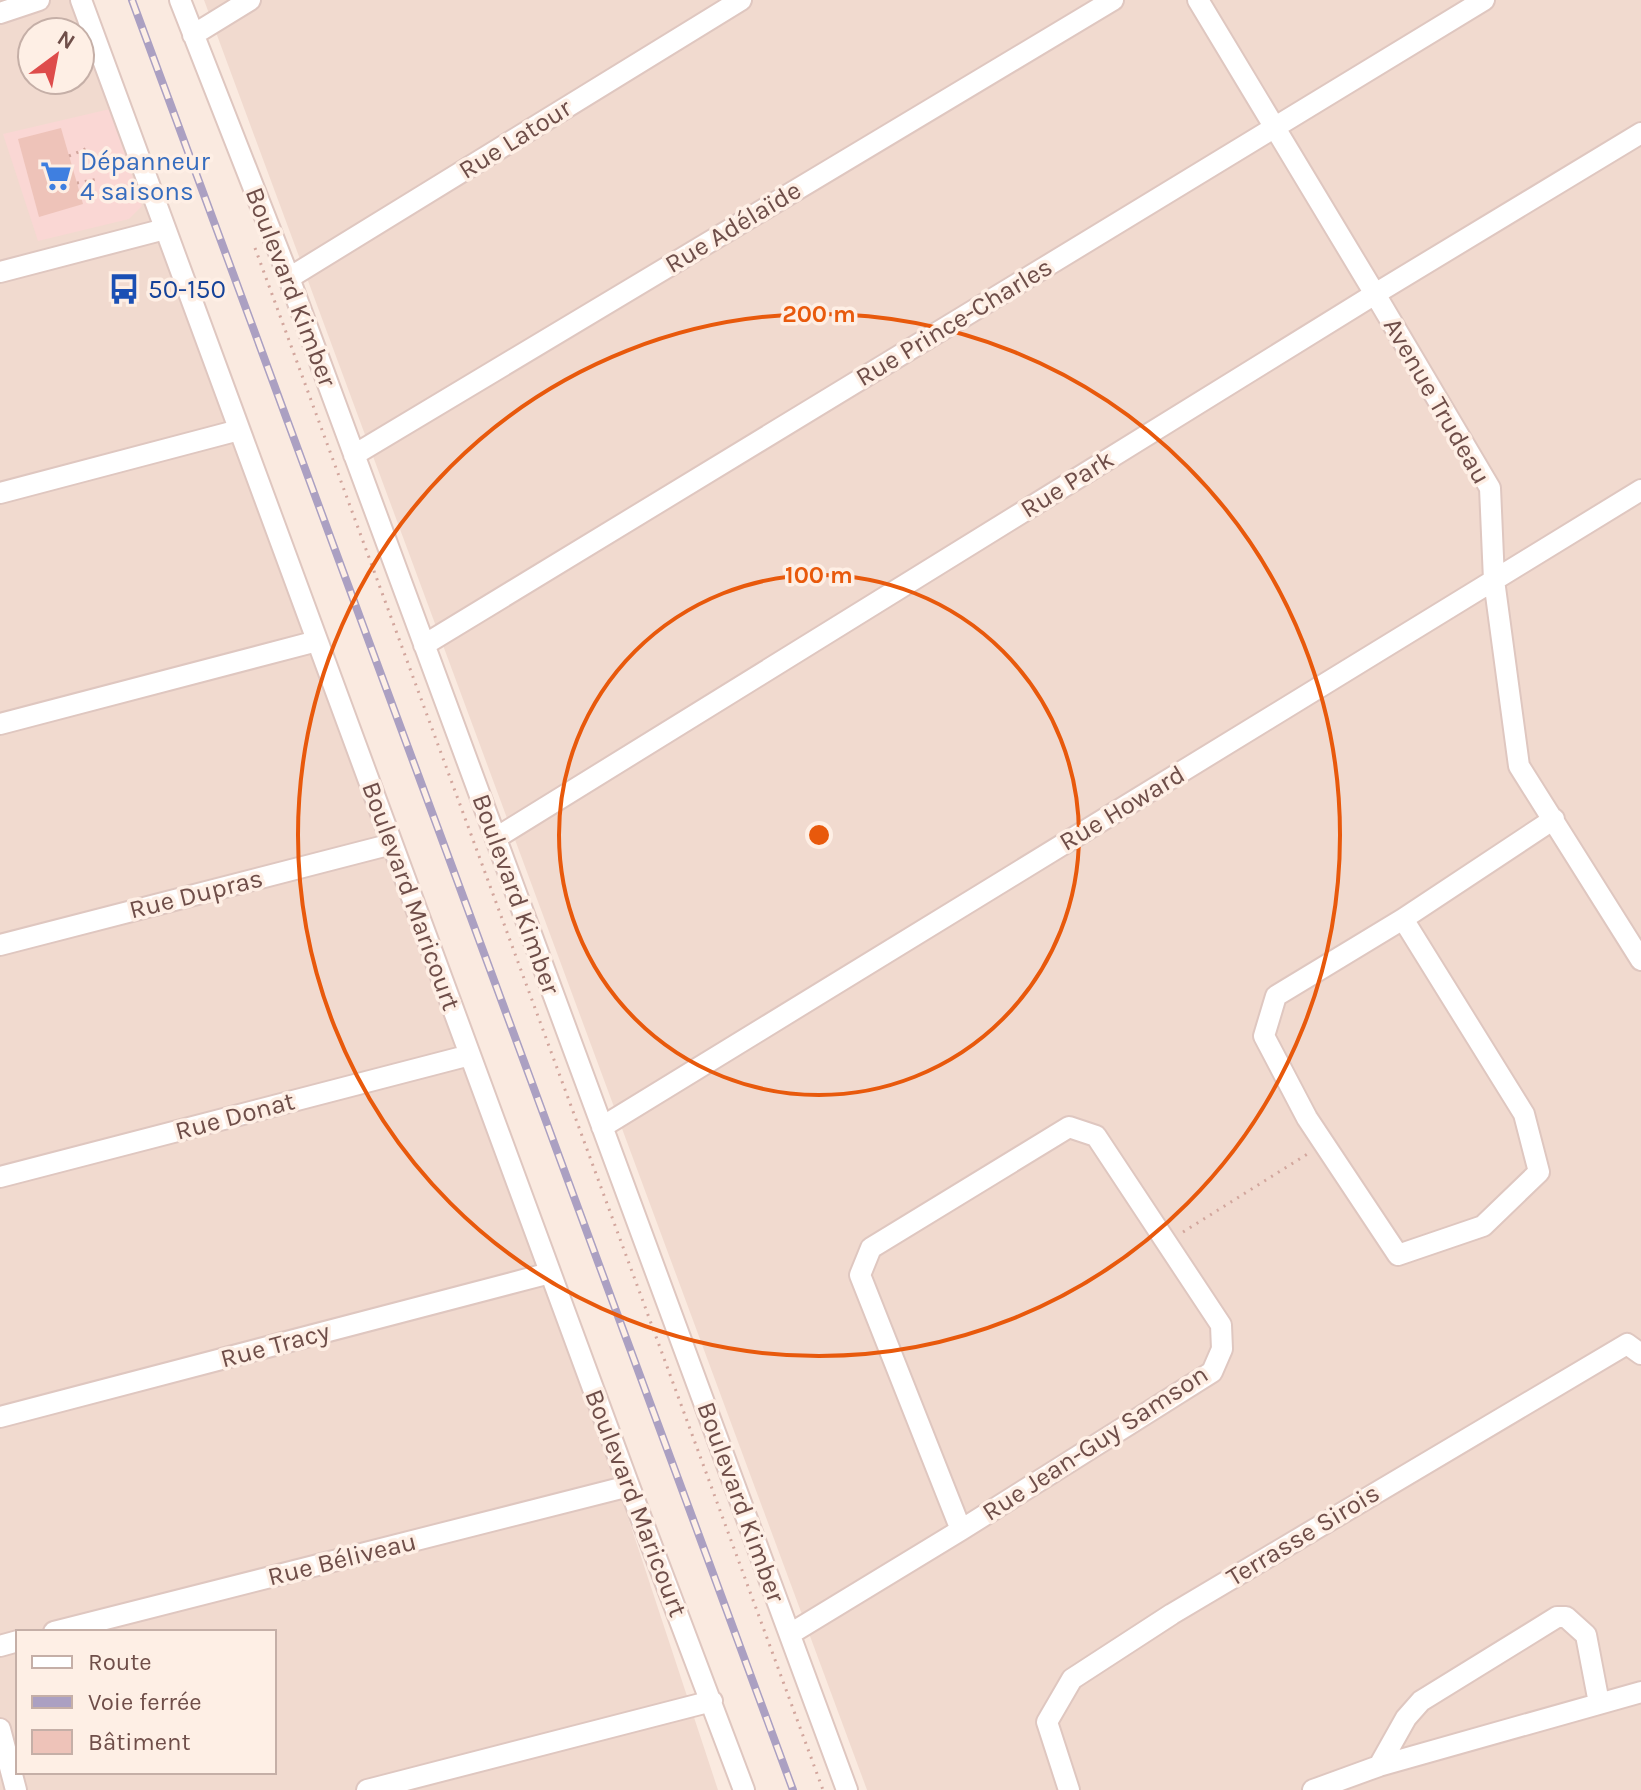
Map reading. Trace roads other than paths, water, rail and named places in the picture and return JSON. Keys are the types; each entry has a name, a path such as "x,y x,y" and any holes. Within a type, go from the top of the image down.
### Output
{"street":[{"path":"0,13 39,0"},
{"name":"Boulevard Maricourt","path":"81,0 744,1790"},
{"name":"Boulevard Kimber","path":"180,0 289,278 847,1790"},
{"path":"193,35 250,0"},
{"name":"Rue Latour","path":"289,278 741,0"},
{"name":"Rue Adélaïde","path":"354,455 1113,0"},
{"name":"Avenue Trudeau","path":"1198,0 1490,488 1494,580 1519,766 1641,960"},
{"name":"Rue Prince-Charles","path":"424,645 1484,0"},
{"name":"Rue Park","path":"496,838 1641,133"},
{"path":"0,272 165,229"},
{"path":"0,493 239,430"},
{"name":"Rue Howard","path":"602,1127 1641,490"},
{"path":"0,724 317,641"},
{"path":"1403,919 1524,1114 1539,1172 1483,1226 1398,1255 1307,1118 1264,1036 1276,996 1403,919 1554,819"},
{"name":"Rue Dupras","path":"0,945 392,844"},
{"name":"Rue Donat","path":"0,1177 470,1055"},
{"name":"Rue Jean-Guy Samson","path":"790,1634 961,1530 1212,1372 1222,1349 1221,1325 1096,1136 1069,1127 871,1248 860,1275 961,1530"},
{"name":"Rue Tracy","path":"0,1417 550,1273"},
{"name":"Terrasse Sirois","path":"1069,1790 1047,1722 1072,1679 1172,1614 1627,1344 1641,1354"},
{"name":"Rue Béliveau","path":"62,1630 629,1486"},
{"path":"1379,1766 1406,1718 1421,1701 1557,1617 1566,1617 1586,1635 1599,1703"},
{"path":"1322,1789 1379,1766 1641,1692"},
{"path":"367,1790 712,1701"},
{"path":"0,1729 16,1790"}],"railway":[{"path":"132,0 793,1790"}],"place":[{"name":"Dépanneur 4 saisons","path":"56,176"},
{"name":"50-150","path":"124,289"}]}
